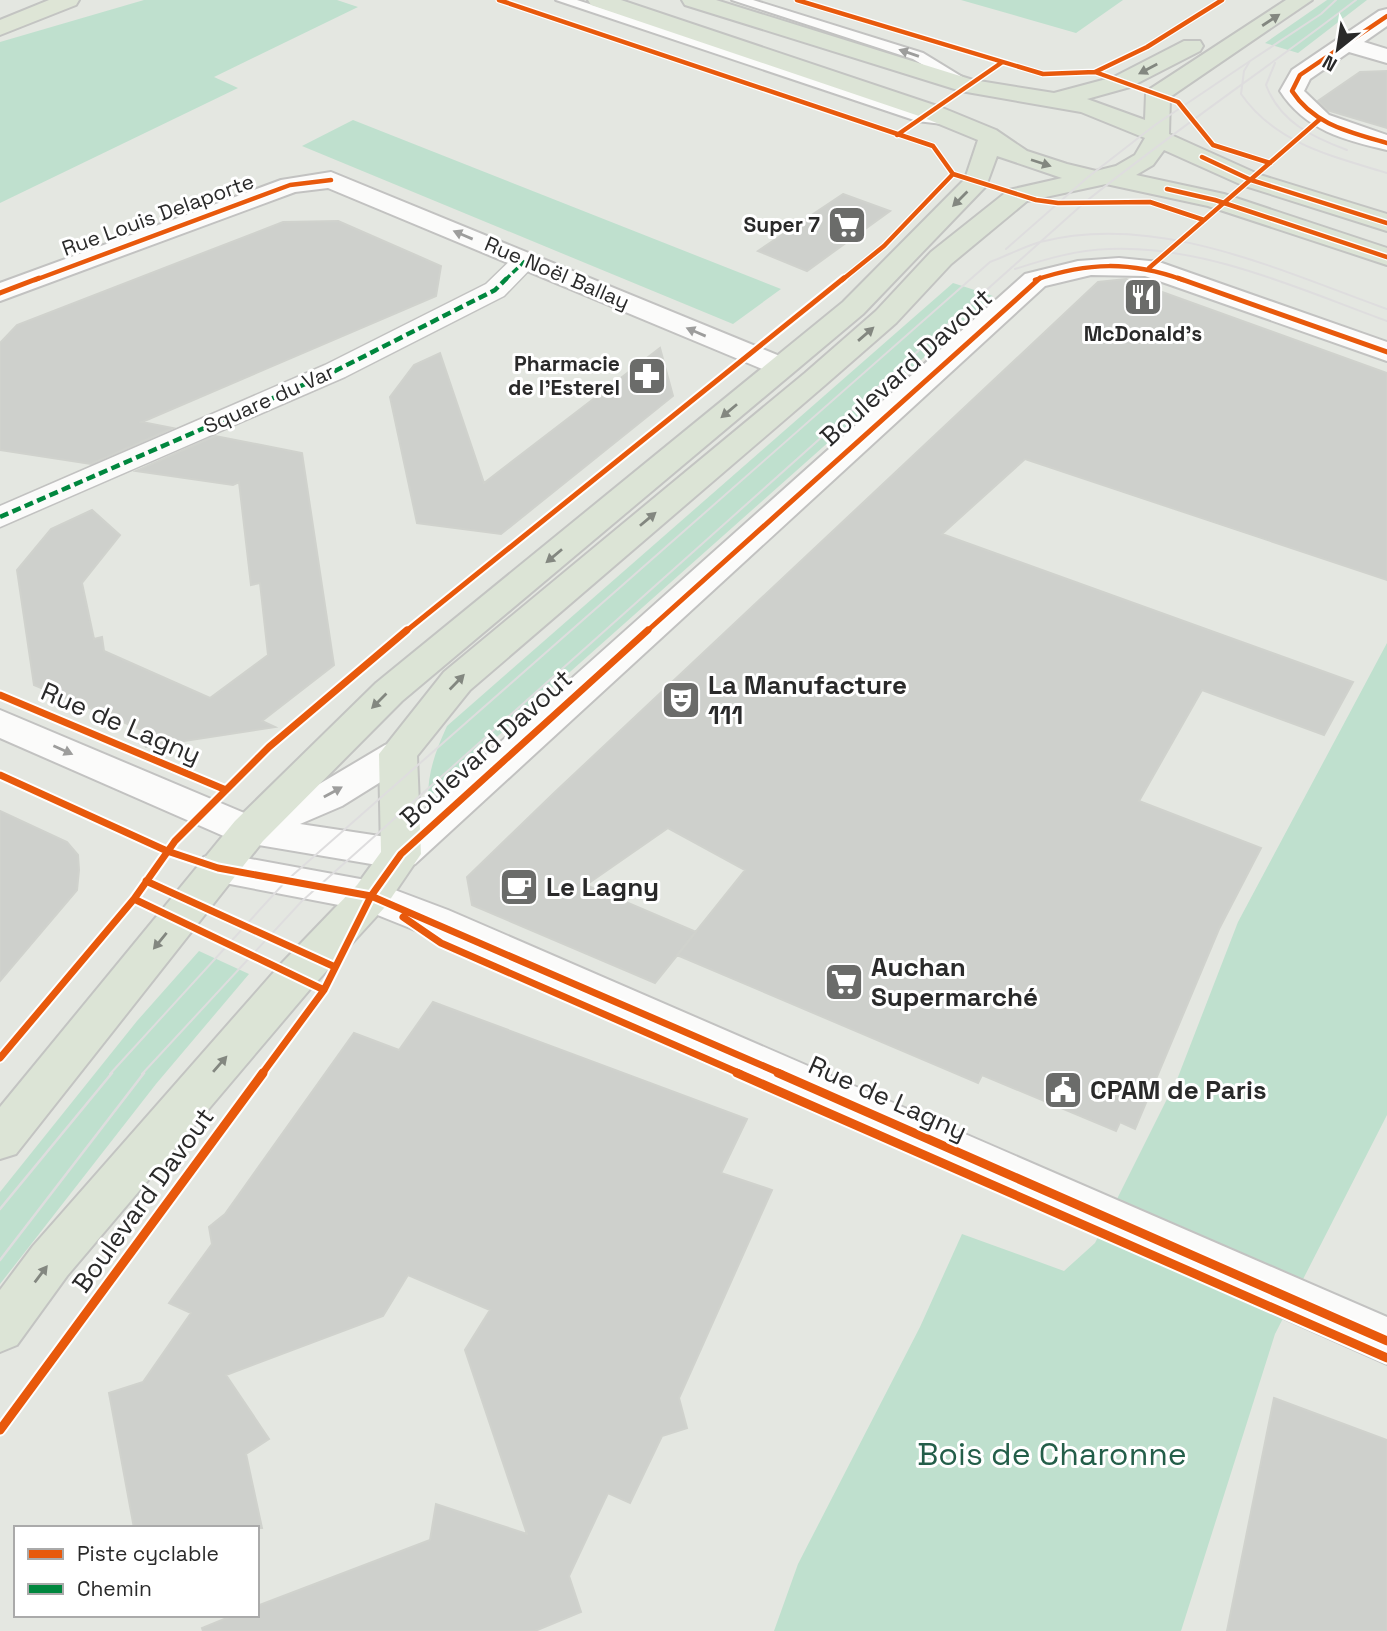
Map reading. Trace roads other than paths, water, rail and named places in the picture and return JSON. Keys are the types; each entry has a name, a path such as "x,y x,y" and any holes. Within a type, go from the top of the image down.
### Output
{"highway":[{"path":"0,27 68,0"}],"main road":[{"path":"599,0 951,120 1036,163 1215,200 1387,257"},
{"path":"693,0 969,86 1050,99 1110,113 1251,180 1387,223"},
{"path":"989,137 1005,117 1050,99 1135,76 1209,37 1266,0"},
{"path":"1156,135 1158,94 1301,0"},
{"name":"Boulevard Davout","path":"0,1329 50,1261 296,976 371,896 401,854 398,754 457,681 845,353 886,317 941,258 1018,195 1125,171 1144,159 1154,148 1156,135"},
{"name":"Boulevard Davout","path":"0,1139 249,831 389,692 853,308 977,181 989,137"}],"street":[{"path":"1387,16 1300,75 1292,91 1301,108 1319,120 1387,143"},
{"path":"1346,44 1387,56"},
{"name":"Rue Noël Ballay","path":"331,180 782,367"},
{"name":"Rue Louis Delaporte","path":"0,293 290,185 331,180"},
{"name":"Square du Var","path":"0,517 335,371 495,289 526,261"},
{"name":"Boulevard Davout","path":"249,831 401,854 1035,280 1071,268 1112,264 1149,268 1387,352"},
{"name":"Rue de Lagny","path":"0,723 249,831"},
{"name":"Boulevard Davout","path":"249,831 329,796 398,754"},
{"name":"Rue de Lagny","path":"218,868 371,896 1387,1341"}],"lane":[{"path":"563,0 922,118 951,120"},
{"path":"739,0 918,56 969,86"}],"tram line":[{"path":"1250,61 1321,14 1336,0"},
{"path":"1242,84 1356,0"},
{"path":"1006,249 1088,177 1155,125 1250,61"},
{"path":"1242,84 1244,71 1250,61"},
{"path":"1275,63 1266,85 1280,109 1310,133 1347,150"},
{"path":"1040,242 1084,203 1242,84"},
{"path":"1242,84 1241,94 1255,111 1288,136 1326,154 1387,173"},
{"path":"1040,242 1084,235 1129,234 1173,240 1260,263 1387,309"},
{"path":"110,1074 286,881 990,262 1040,242"},
{"path":"142,1074 302,901 1040,242"},
{"path":"1015,269 1085,251 1145,250 1181,254 1286,283 1387,321"},
{"path":"0,1209 112,1073"},
{"path":"0,1260 144,1073"}],"place":[{"name":"Super 7","path":"847,225"},
{"name":"McDonald's","path":"1143,297"},
{"name":"Pharmacie de l'Esterel","path":"647,376"},
{"name":"La Manufacture 111","path":"681,700"},
{"name":"Le Lagny","path":"519,887"},
{"name":"Auchan Supermarché","path":"844,982"},
{"name":"CPAM de Paris","path":"1063,1090"}],"park label":[{"name":"Bois de Charonne","path":"1052,1454"}]}
